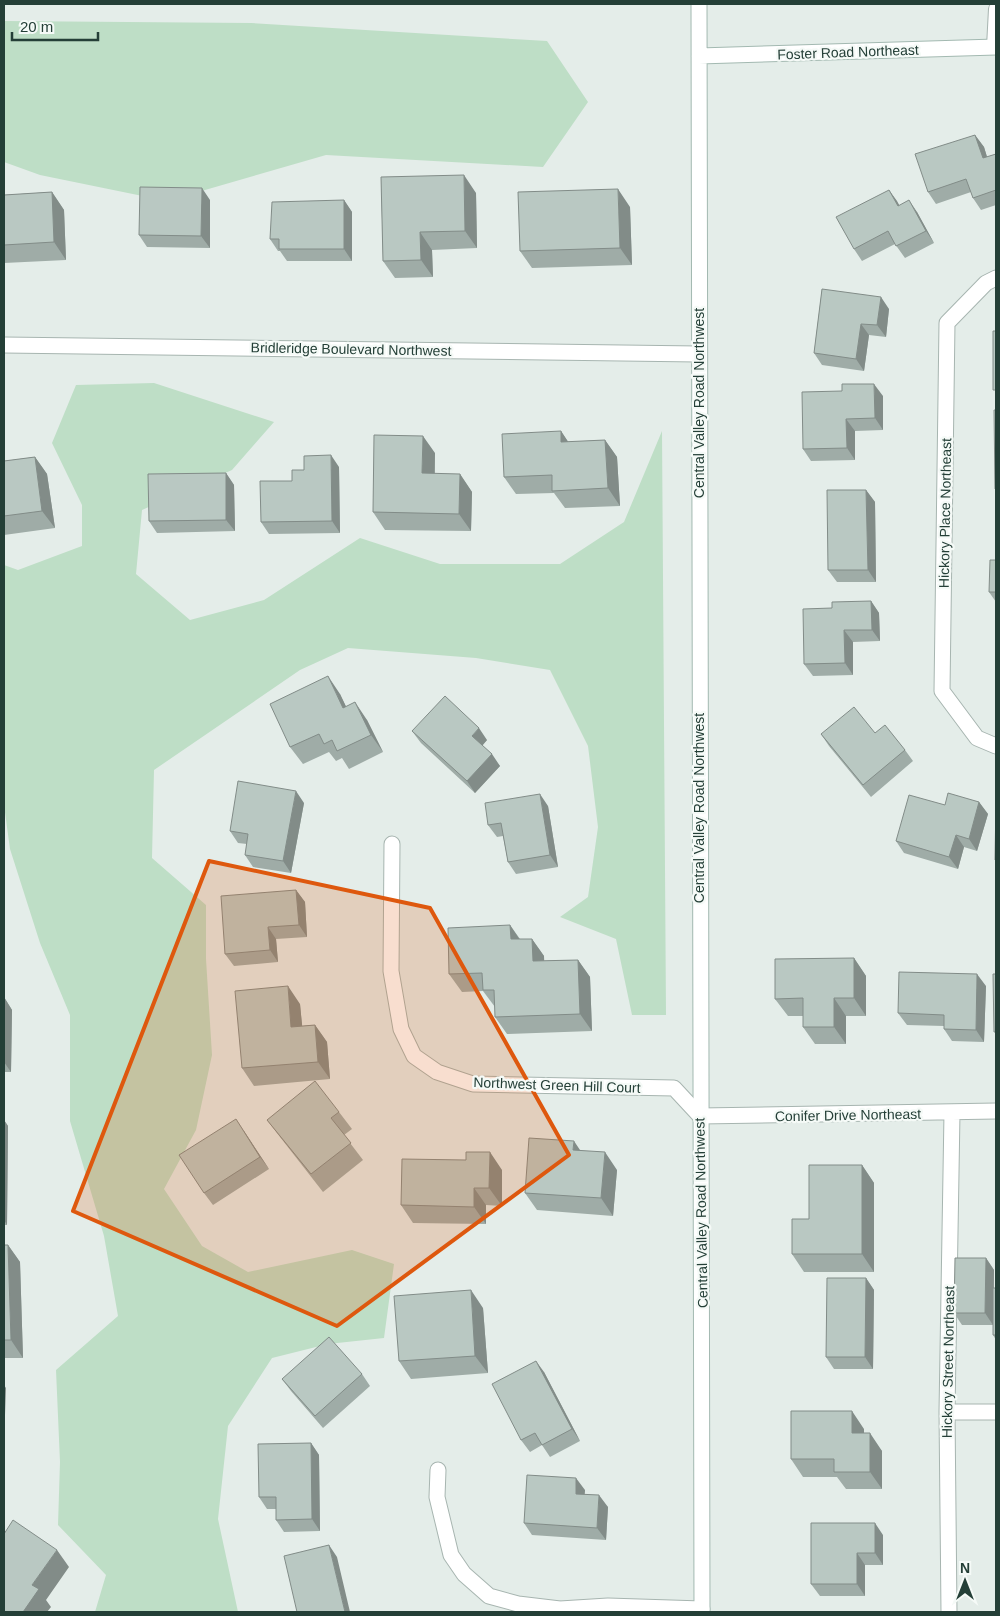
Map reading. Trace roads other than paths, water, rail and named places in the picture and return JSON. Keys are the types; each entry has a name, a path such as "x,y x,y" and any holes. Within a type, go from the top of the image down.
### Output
{"street":[{"name":"Central Valley Road Northwest","path":"699,4 698,354 702,1610"},
{"name":"Foster Road Northeast","path":"699,56 995,47"},
{"name":"Hickory Place Northeast","path":"996,278 986,283 947,324 942,691 977,738 996,746"},
{"name":"Bridleridge Boulevard Northwest","path":"4,345 698,354"},
{"name":"Northwest Green Hill Court","path":"392,844 391,971 401,1030 414,1056 437,1072 473,1084 674,1088 700,1116"},
{"name":"Conifer Drive Northeast","path":"700,1116 996,1111"},
{"name":"Hickory Street Northeast","path":"949,1612 947,1412 952,1113"},
{"path":"947,1412 996,1412"},
{"path":"438,1470 437,1497 451,1555 464,1574 489,1596 518,1604 560,1609 608,1606 702,1610"}],"lane":[{"path":"995,47 996,9"}]}
